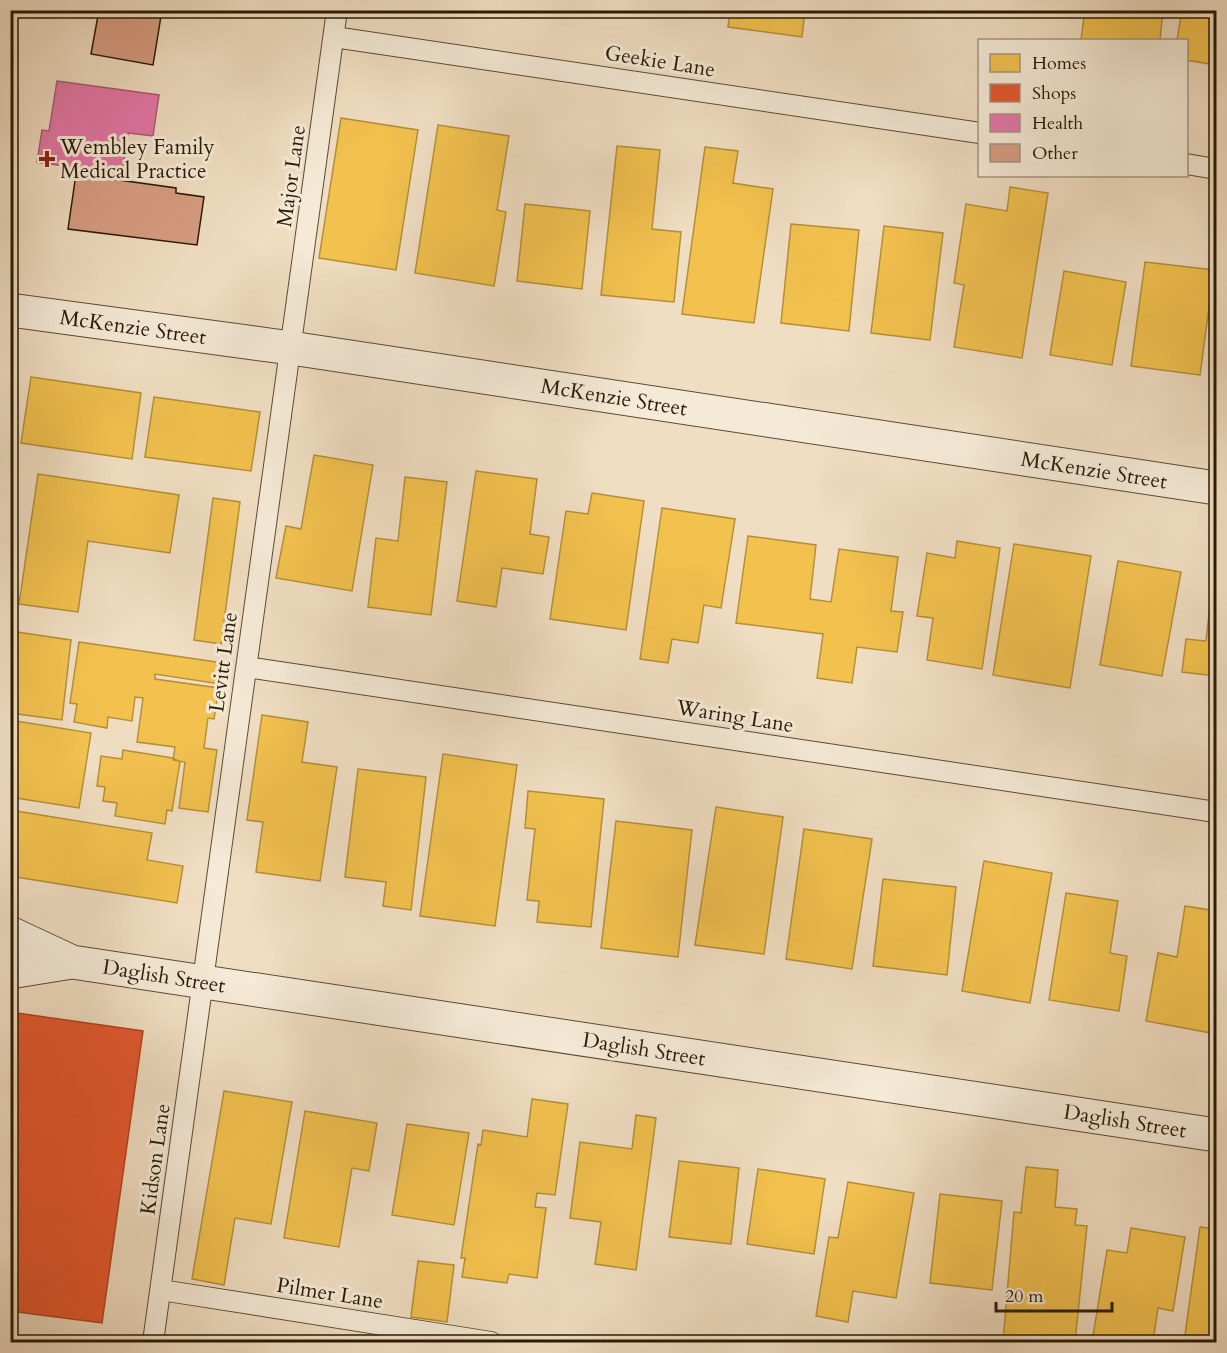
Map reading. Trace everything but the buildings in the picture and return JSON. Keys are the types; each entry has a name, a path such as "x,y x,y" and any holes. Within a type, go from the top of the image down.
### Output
{"street":[{"name":"McKenzie Street","path":"10,310 291,348 1216,488"},
{"name":"Daglish Street","path":"10,933 72,962 1216,1135"},
{"name":"Daglish Street","path":"10,972 72,962"}],"lane":[{"name":"Major Lane","path":"291,348 337,10"},
{"name":"Geekie Lane","path":"334,37 978,133"},
{"path":"1188,164 1216,169"},
{"name":"Levitt Lane","path":"203,983 291,348"},
{"name":"Waring Lane","path":"247,667 1216,812"},
{"name":"Kidson Lane","path":"153,1342 203,983"},
{"name":"Pilmer Lane","path":"161,1290 491,1342"}],"place":[{"name":"Wembley Family Medical Practice","path":"47,159"}]}
